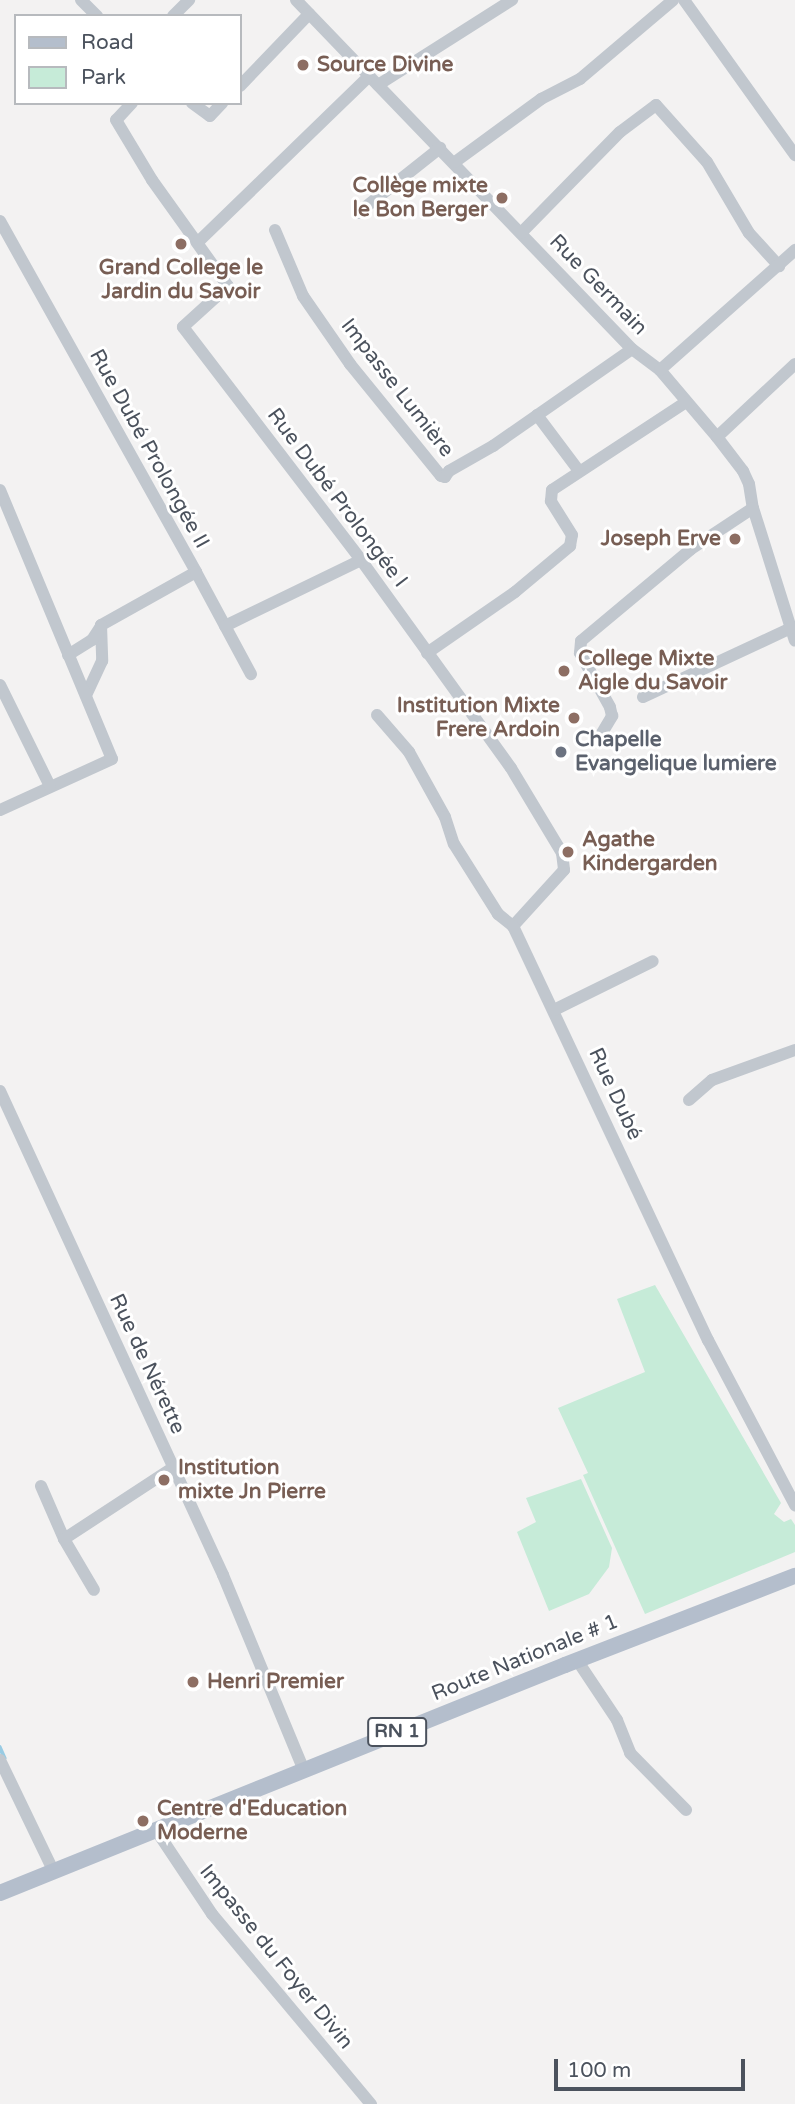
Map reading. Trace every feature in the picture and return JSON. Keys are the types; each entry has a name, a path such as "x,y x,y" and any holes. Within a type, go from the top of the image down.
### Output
{"main road":[{"name":"Route Nationale # 1","path":"0,1893 577,1660 795,1576"}],"street":[{"path":"81,0 95,14"},
{"path":"175,14 189,0"},
{"name":"Rue Germain","path":"296,0 455,162 632,349 660,370 718,437 743,471 752,493 753,508 795,641"},
{"path":"198,242 374,80 512,0"},
{"path":"455,162 541,99 580,79 673,0"},
{"path":"684,0 795,155"},
{"path":"242,84 309,14"},
{"name":"Rue Dubé Prolongée I","path":"130,105 116,120 152,180 228,286 183,327 362,559 511,768 537,808 565,863 564,870 513,926"},
{"path":"195,105 210,116 220,105"},
{"path":"521,233 621,132 656,105 707,162 748,233 779,266"},
{"path":"358,214 440,148"},
{"name":"Rue Dubé Prolongée II","path":"0,221 197,572 102,625 92,640 68,655"},
{"name":"Impasse Lumière","path":"275,230 303,296 350,364 440,476 445,477 449,471 537,415 632,349"},
{"path":"660,370 795,250"},
{"path":"718,437 795,363"},
{"path":"427,653 514,592 570,545 572,535 551,501 552,490 686,402"},
{"path":"537,415 579,471"},
{"path":"0,490 112,759 0,810"},
{"path":"599,738 612,716 610,707 580,653 581,641 691,549 753,508"},
{"path":"225,626 362,559"},
{"path":"197,572 251,674"},
{"path":"86,696 102,661 102,625"},
{"path":"643,696 791,628"},
{"path":"0,685 50,786"},
{"name":"Rue Dubé","path":"377,715 409,752 445,817 454,844 498,914 513,926 708,1340 795,1505"},
{"path":"554,1010 653,961"},
{"path":"689,1100 712,1080 795,1050"},
{"name":"Rue de Nérette","path":"0,1091 4,1108 174,1467 304,1771"},
{"path":"64,1539 174,1467"},
{"path":"41,1486 64,1539 94,1590"},
{"path":"577,1660 617,1720 630,1753 686,1811"},
{"path":"0,1760 54,1872"},
{"name":"Impasse du Foyer Divin","path":"156,1830 212,1914 371,2104"}],"green space":[{"path":"655,1285 781,1503 774,1514 784,1522 791,1519 795,1525 795,1552 645,1614 583,1475 588,1473 558,1408 645,1372 617,1299"},
{"path":"581,1479 612,1548 609,1567 589,1594 549,1611 517,1532 536,1522 526,1498"}],"waterway":[{"path":"0,1747 5,1758"}],"place":[{"name":"Source Divine","path":"303,65"},
{"name":"Collège mixte le Bon Berger","path":"502,198"},
{"name":"Grand College le Jardin du Savoir","path":"181,244"},
{"name":"Joseph Erve","path":"735,539"},
{"name":"College Mixte Aigle du Savoir","path":"564,671"},
{"name":"Institution Mixte Frere Ardoin","path":"574,718"},
{"name":"Chapelle Evangelique lumiere","path":"561,752"},
{"name":"Agathe Kindergarden","path":"568,852"},
{"name":"Institution mixte Jn Pierre","path":"164,1480"},
{"name":"Henri Premier","path":"193,1682"},
{"name":"Centre d'Education Moderne","path":"143,1821"}]}
